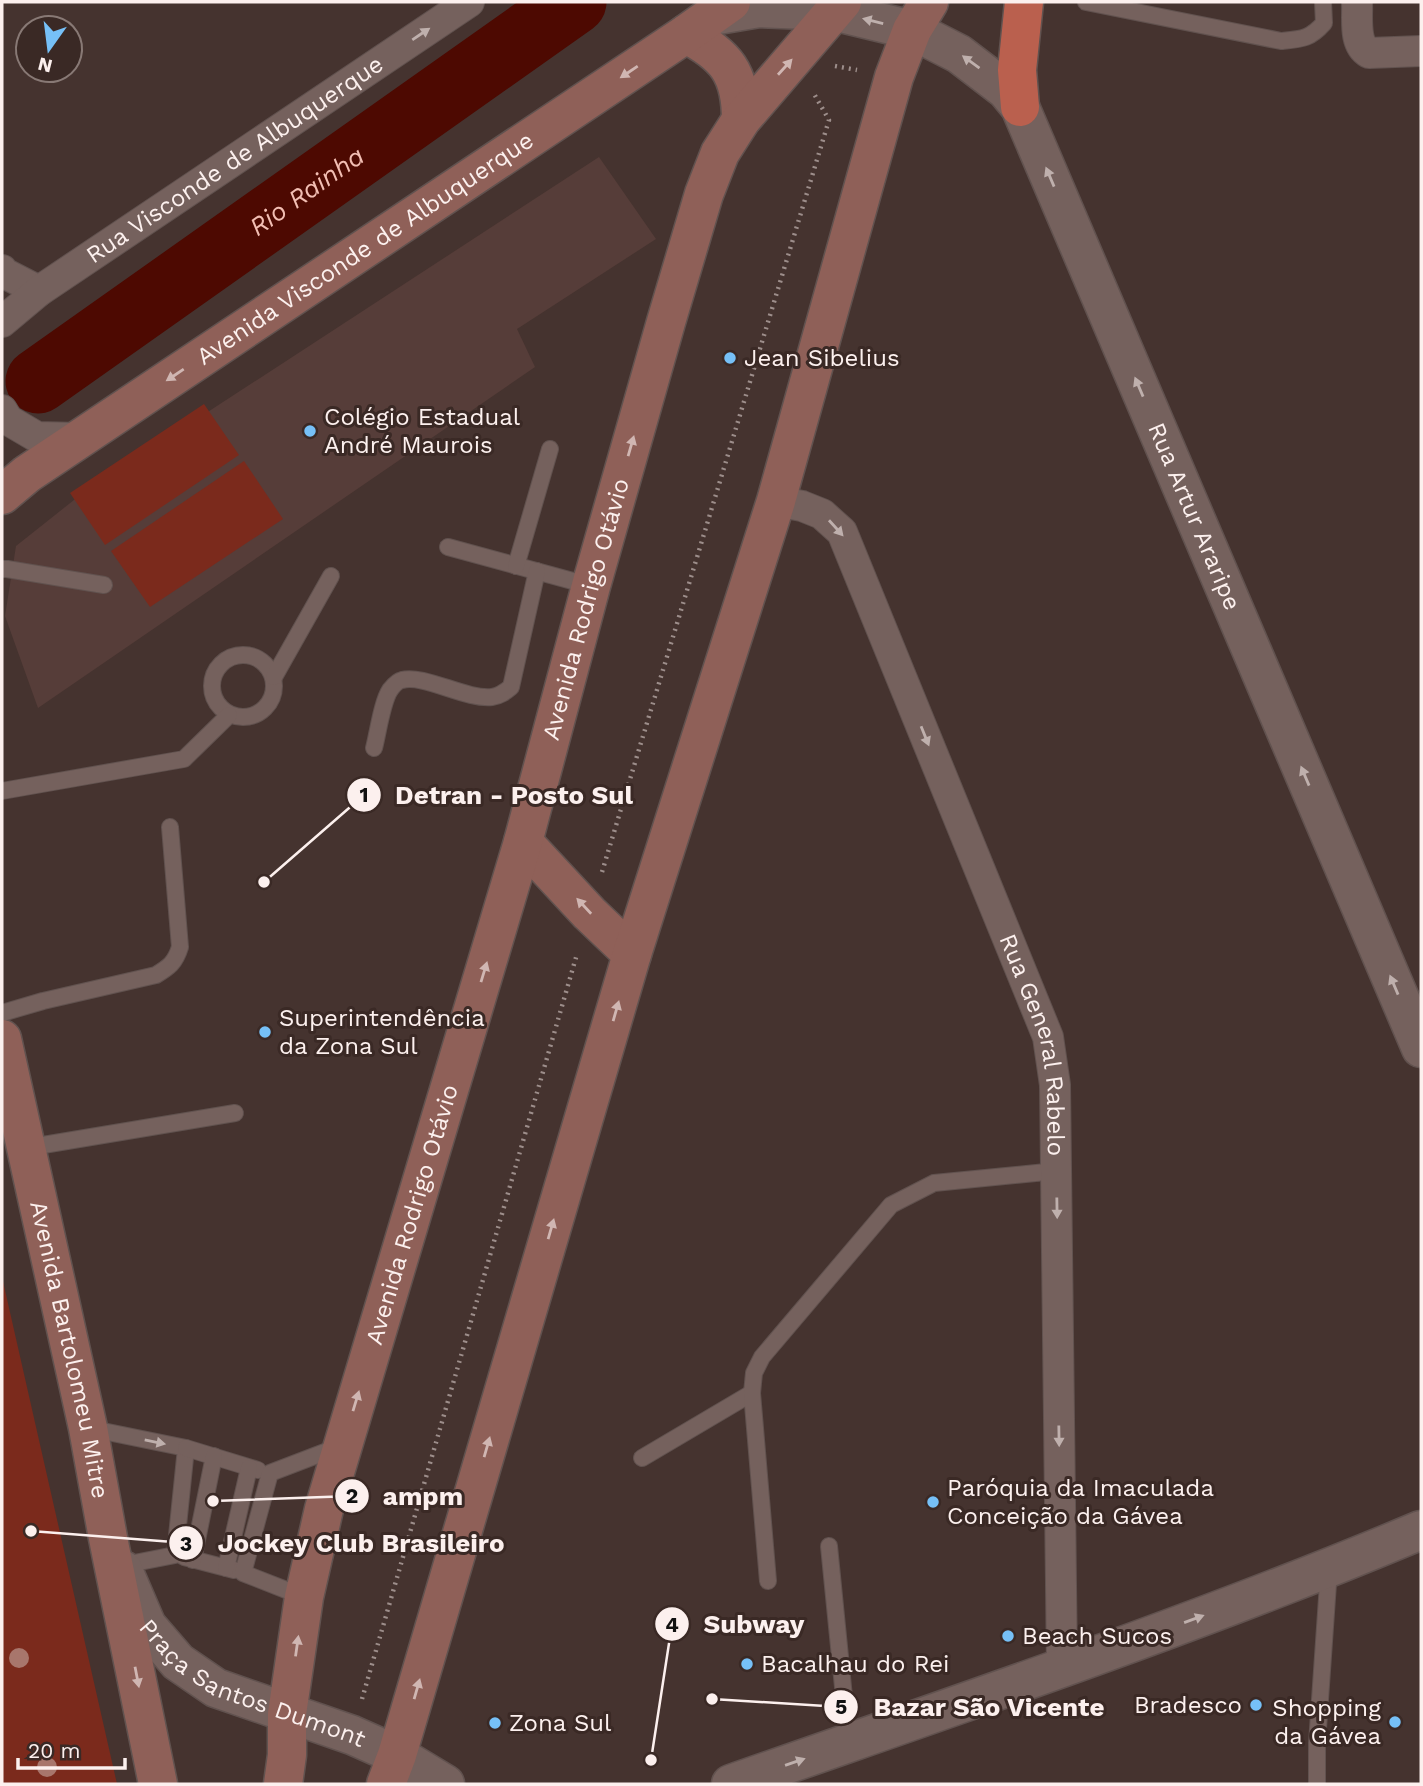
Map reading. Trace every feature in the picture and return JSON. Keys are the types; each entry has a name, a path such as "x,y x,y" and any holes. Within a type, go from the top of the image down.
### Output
{"highway":[{"path":"1020,107 1017,70 1024,2"}],"main road":[{"name":"Avenida Rodrigo Otávio","path":"283,1784 287,1755 287,1714 304,1597 324,1509 523,842 591,586 704,194 720,153 741,120 837,6"},
{"path":"392,1769 632,954 776,501 894,77 920,16"},
{"path":"710,17 709,47 735,77 741,100 741,120"},
{"name":"Avenida Visconde de Albuquerque","path":"2,495 27,474 710,17"},
{"path":"523,842 589,913 632,954"},
{"name":"Avenida Bartolomeu Mitre","path":"2,1039 88,1428 158,1784"}],"street":[{"name":"Rua Visconde de Albuquerque","path":"2,321 39,291 469,2"},
{"path":"1357,2 1359,43 1362,49 1369,52 1421,51"},
{"name":"Rua Artur Araripe","path":"710,17 759,8 837,6 920,16 959,54 1006,90 1020,107 1421,1048"},
{"path":"2,270 39,291"},
{"path":"2,410 8,420 37,437 79,439"},
{"name":"Rua General Rabelo","path":"776,501 802,506 822,514 842,532 1048,1037 1055,1085 1062,1668"},
{"path":"730,1784 1062,1668 1329,1569 1421,1530"},
{"name":"Praça Santos Dumont","path":"115,1557 147,1626 178,1662 216,1688 352,1735 392,1769 445,1784"}],"lane":[{"path":"1086,2 1281,41 1303,39 1314,34 1324,23 1323,2"},
{"path":"516,566 550,449"},
{"path":"448,547 591,586"},
{"path":"2,569 104,585"},
{"path":"374,748 388,693 401,680 413,679 491,697 502,694 511,687 537,571"},
{"path":"274,677 331,576"},
{"path":"232,656 253,656 269,668 274,677 273,698 268,707 260,713 239,718 229,715 215,701 212,680 216,670 232,656"},
{"path":"2,791 184,760 229,715"},
{"path":"2,1013 156,975 169,967 177,958 180,947 170,827"},
{"path":"25,1148 235,1113"},
{"path":"768,1581 752,1393 754,1373 762,1357 891,1205 934,1183 1056,1171"},
{"path":"642,1458 752,1393"},
{"path":"88,1428 186,1448 270,1473 342,1445"},
{"path":"175,1555 186,1448"},
{"path":"193,1560 214,1456"},
{"path":"226,1568 249,1468"},
{"path":"243,1573 270,1473"},
{"path":"829,1546 850,1742"},
{"path":"115,1557 175,1555 243,1573 304,1597"},
{"path":"1317,1784 1317,1743 1329,1569"}],"path":[{"path":"352,1735 589,913 829,120 793,58"}],"shaded area":[{"name":"Colégio Estadual André Maurois","path":"599,157 656,239 517,329 535,367 38,708 5,616 16,546 79,496"},
{"path":"204,404 239,455 105,545 70,493"},
{"path":"244,461 283,519 150,607 111,551"},
{"path":"2,1277 117,1784 2,1784"}],"waterway":[{"name":"Rio Rainha","path":"38,381 574,2"}],"place":[{"name":"Jean Sibelius","path":"730,358"},
{"name":"Colégio Estadual André Maurois","path":"310,431"},
{"name":"Detran - Posto Sul","path":"264,882"},
{"name":"Superintendência da Zona Sul","path":"265,1032"},
{"name":"ampm","path":"213,1501"},
{"name":"Paróquia da Imaculada Conceição da Gávea","path":"933,1502"},
{"name":"Jockey Club Brasileiro","path":"31,1531"},
{"name":"Beach Sucos","path":"1008,1636"},
{"name":"Bacalhau do Rei","path":"747,1664"},
{"name":"Bazar São Vicente","path":"712,1699"},
{"name":"Bradesco","path":"1256,1705"},
{"name":"Shopping da Gávea","path":"1395,1722"},
{"name":"Zona Sul","path":"495,1723"},
{"name":"Subway","path":"651,1760"}]}
